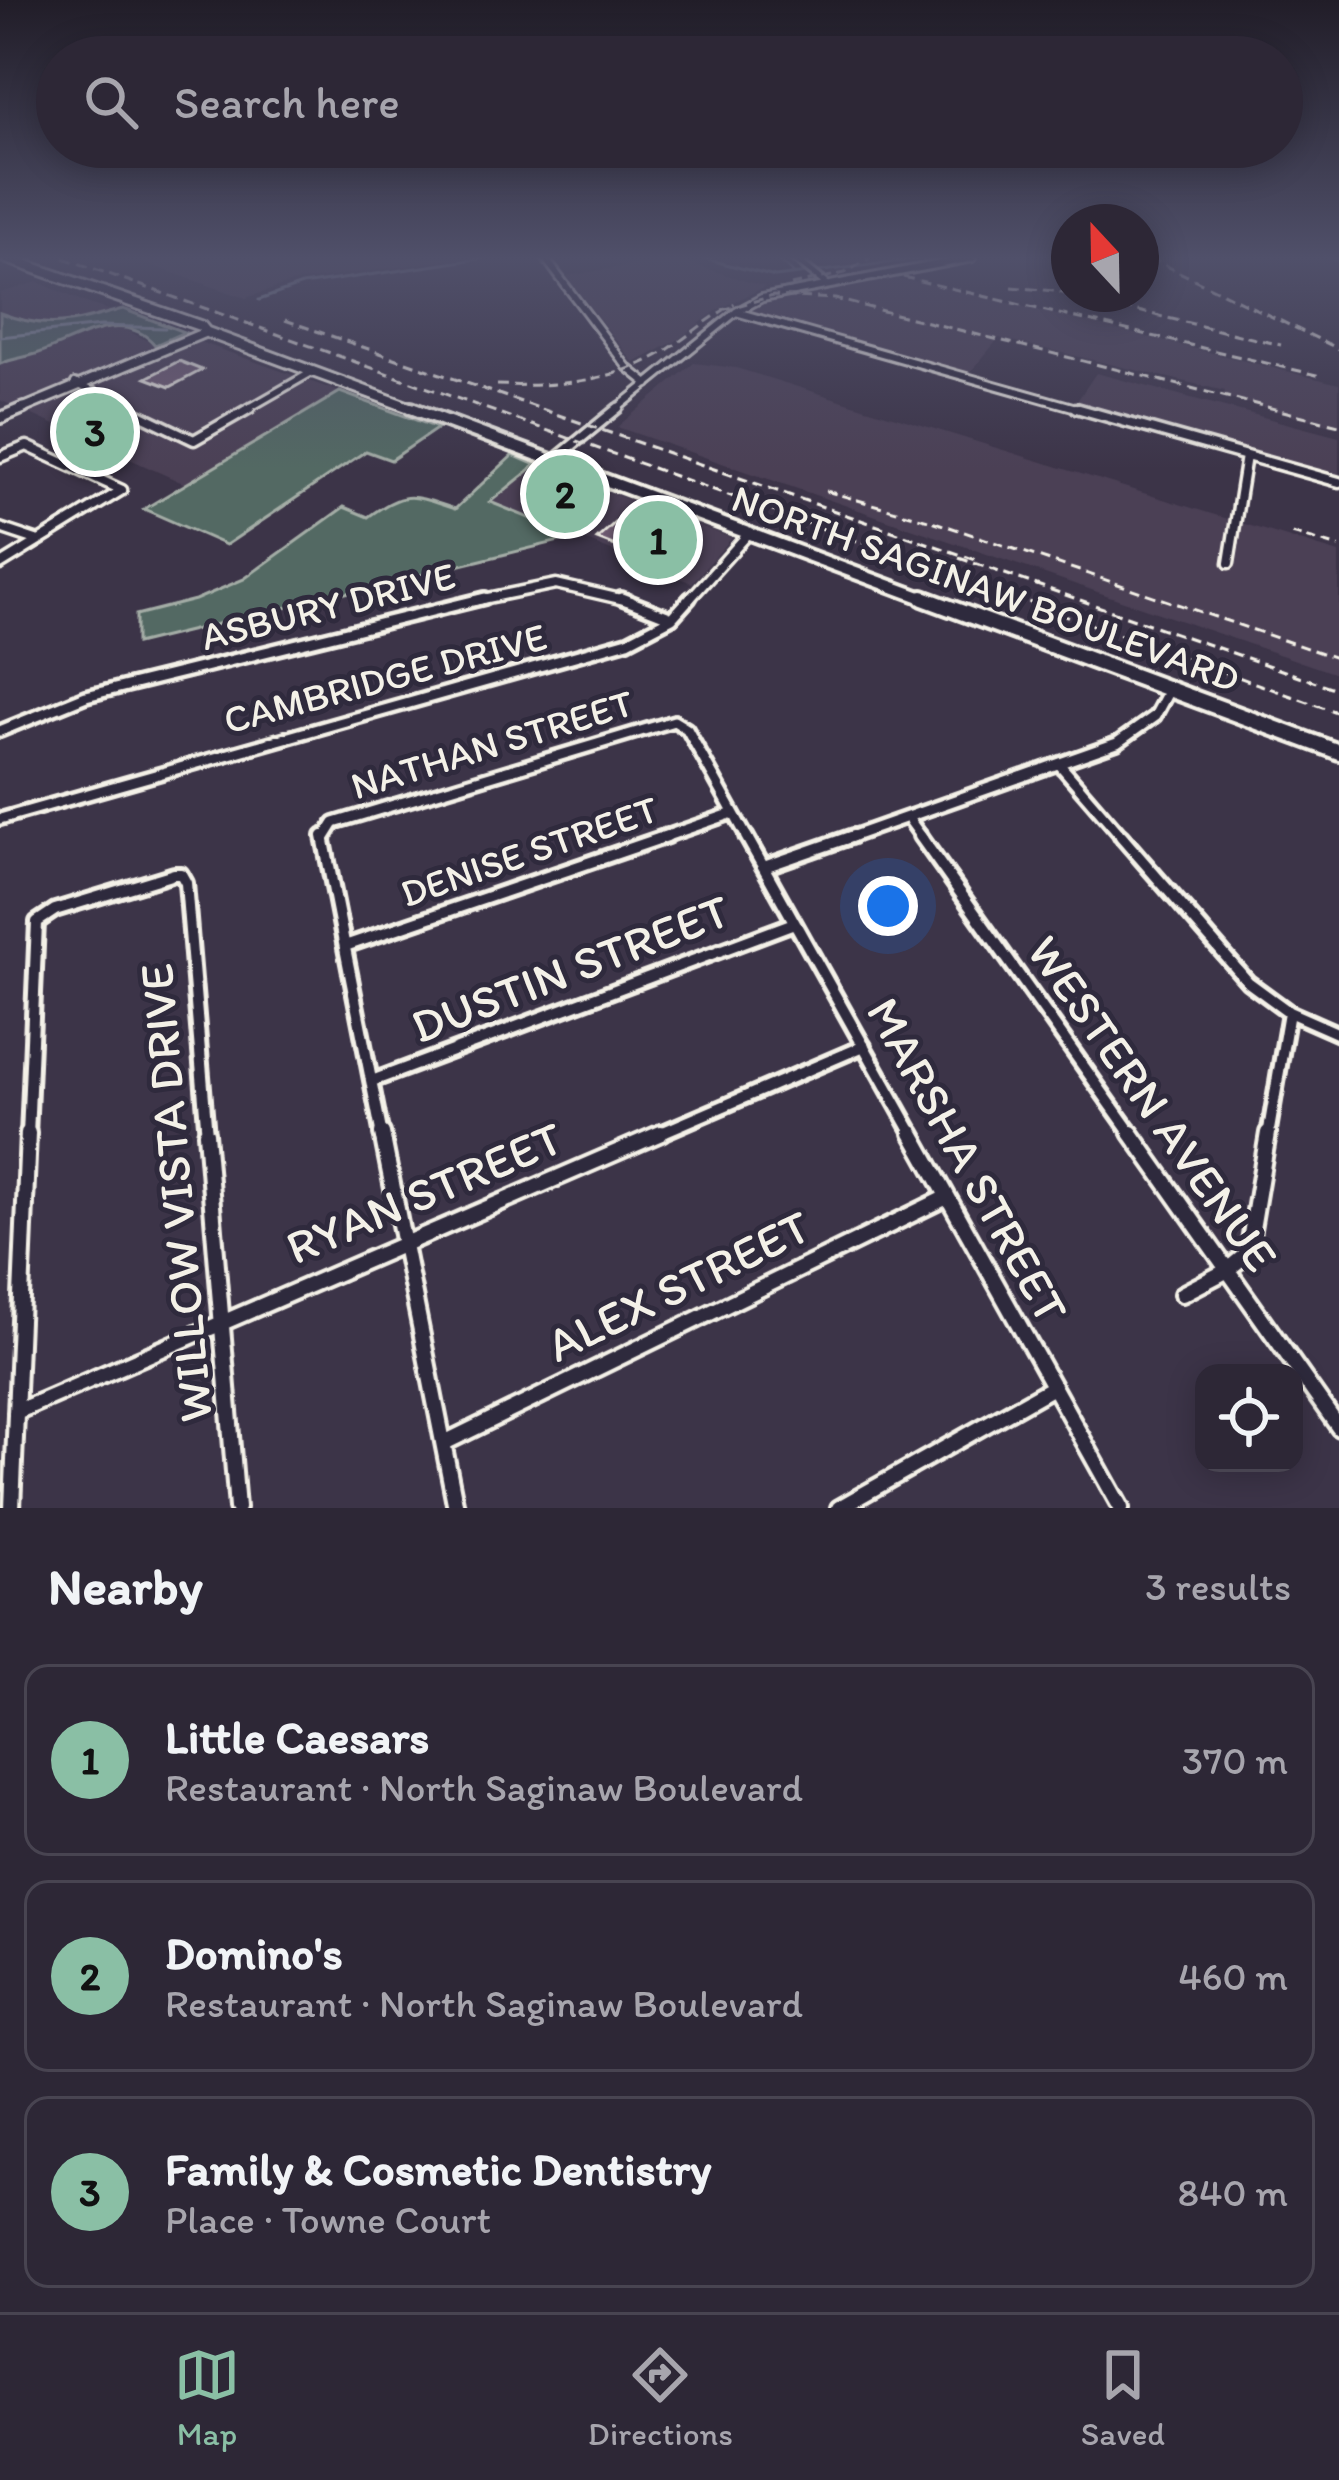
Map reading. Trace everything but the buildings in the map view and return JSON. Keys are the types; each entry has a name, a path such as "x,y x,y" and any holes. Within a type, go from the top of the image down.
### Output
{"main road":[{"name":"NORTH SAGINAW BOULEVARD","path":"183,328 206,332 1339,752"},
{"path":"0,418 206,332"}],"street":[{"path":"597,328 627,368 648,384"},
{"path":"553,461 717,328"},
{"path":"791,328 1339,482"},
{"path":"75,383 194,440 312,371"},
{"path":"0,457 19,446 30,447 122,490 0,565"},
{"path":"1229,563 1246,456"},
{"path":"0,528 36,540"},
{"name":"CAMBRIDGE DRIVE","path":"0,819 599,650 672,618 749,532"},
{"name":"ASBURY DRIVE","path":"0,731 86,696 537,585 607,590 672,618"},
{"path":"764,867 1060,765 1136,732 1154,716 1170,688"},
{"name":"MARSHA STREET","path":"680,722 1121,1508"},
{"name":"NATHAN STREET","path":"345,946 325,830 378,809 680,722"},
{"path":"1060,765 1237,970 1289,1012 1339,1034"},
{"name":"DENISE STREET","path":"345,946 733,813"},
{"name":"WESTERN AVENUE","path":"908,818 1339,1428"},
{"name":"WILLOW VISTA DRIVE","path":"16,1412 38,922 55,910 181,874 186,883 237,1508"},
{"name":"DUSTIN STREET","path":"372,1082 794,923"},
{"path":"345,946 456,1508"},
{"path":"1182,1294 1226,1271 1248,1253 1289,1012"},
{"name":"RYAN STREET","path":"16,1412 864,1046"},
{"name":"ALEX STREET","path":"444,1443 947,1196"},
{"path":"839,1508 1053,1387"},
{"path":"12,1508 16,1412"}],"shaded area":[{"path":"607,328 693,328 676,341 634,363"},
{"path":"801,328 1112,328 1339,384 1339,427 1223,397 1225,391 999,338 969,374"},
{"path":"90,329 125,329 155,345 13,406 0,400 0,364 36,354"},
{"path":"200,342 340,392 185,484 26,412"},
{"path":"694,363 736,368 1339,553 1339,675 617,427"},
{"path":"1096,373 1339,437 1339,478 1075,404"},
{"path":"536,465 732,538 692,583 489,502"}],"green space":[{"path":"0,328 110,328 96,331 0,364"},
{"path":"128,328 184,332 155,345"},
{"path":"340,392 438,428 391,460 366,451 226,545 144,509"},
{"path":"513,455 536,465 490,502 576,537 136,644 136,615 195,600 244,579 344,507 368,517 410,497 455,509"}],"waterway":[{"path":"0,337 79,328"}],"railway":[{"path":"261,328 1339,713"},
{"path":"309,328 976,560"},
{"path":"497,385 540,385 604,376 645,362 697,328"},
{"path":"952,328 1339,425"},
{"path":"1120,328 1321,376"},
{"path":"1211,328 1281,345"},
{"path":"1296,328 1339,349"},
{"path":"826,491 932,521 1339,659"},
{"path":"1292,533 1339,547"},
{"path":"959,558 1339,690"}],"place":[{"name":"Family & Cosmetic Dentistry","path":"95,432"},
{"name":"Domino's","path":"565,494"},
{"name":"Little Caesars","path":"658,540"}]}
